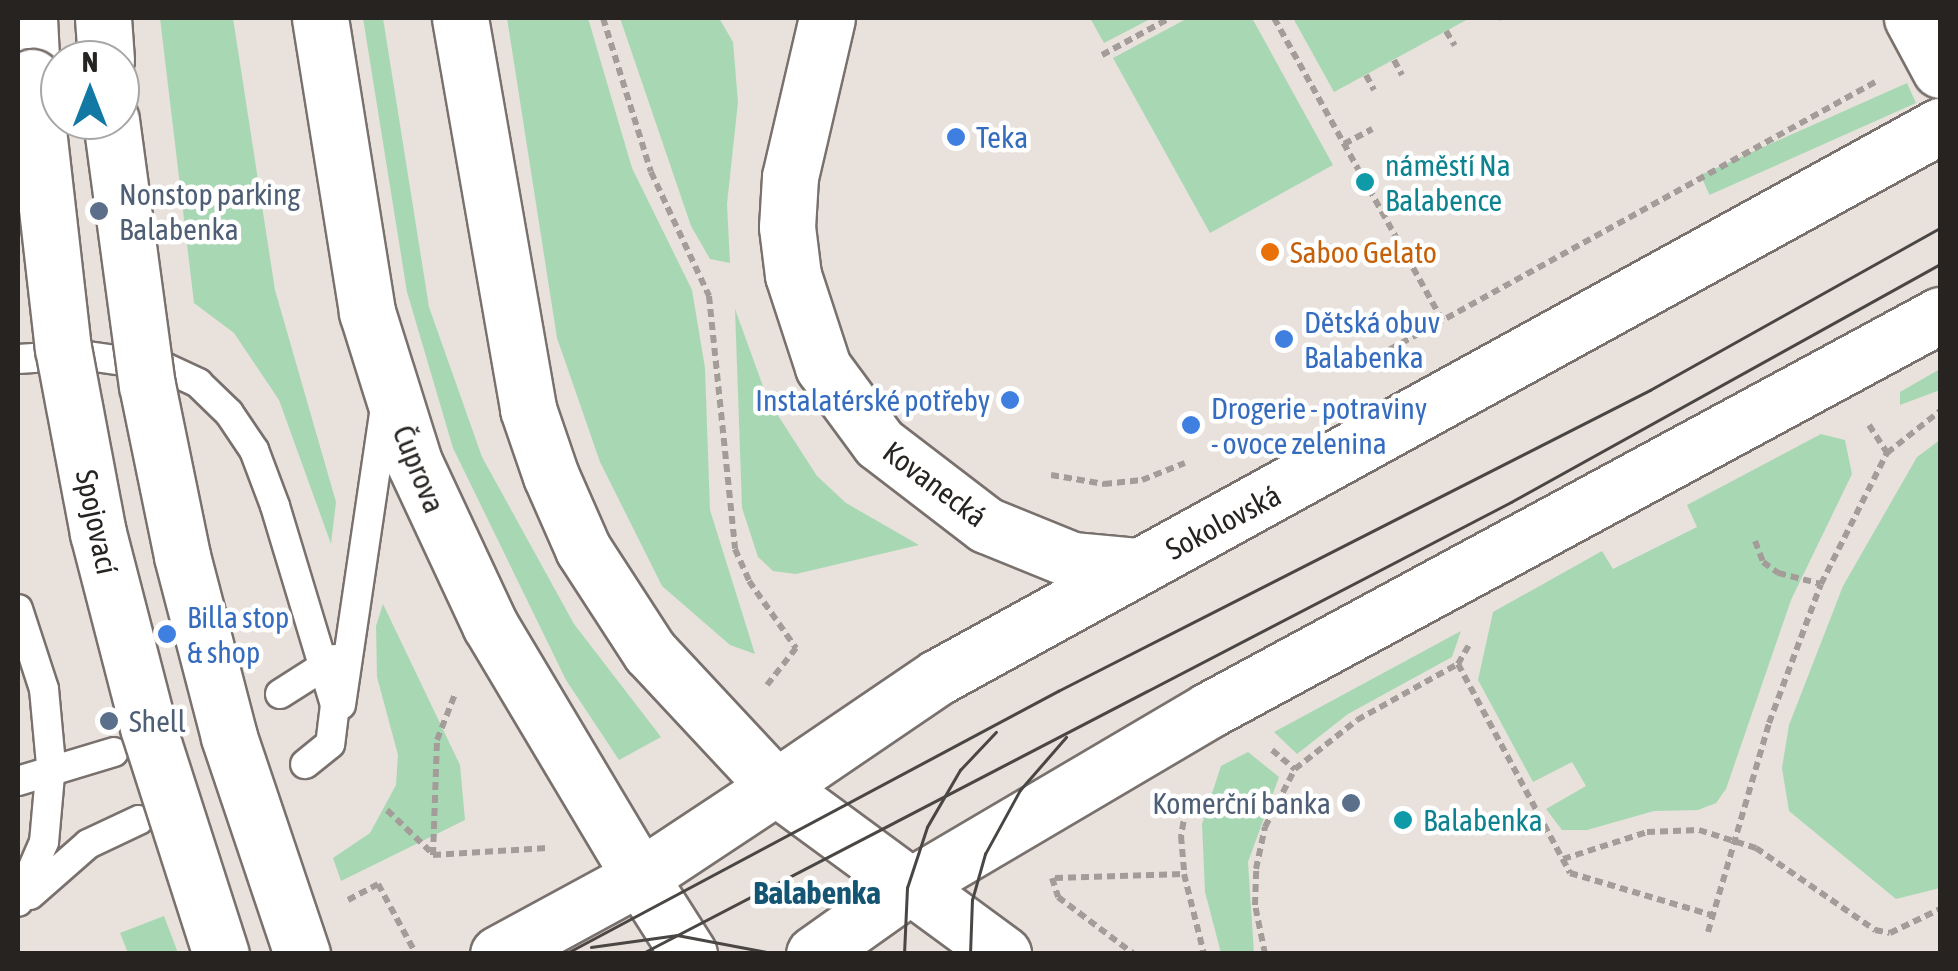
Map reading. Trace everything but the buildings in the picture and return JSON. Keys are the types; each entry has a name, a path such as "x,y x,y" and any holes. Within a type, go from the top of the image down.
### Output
{"main road":[{"name":"Spojovací","path":"28,18 63,348 98,533 175,820 221,954"},
{"name":"Čuprova","path":"320,18 352,236 388,387 414,462 485,616 689,954"},
{"path":"460,18 528,409 582,549 650,652 776,787 907,888 1003,954"},
{"name":"Kovanecká","path":"826,18 790,177 788,227 793,276 823,366 879,443 986,525 1072,560 1137,566"},
{"name":"Sokolovská","path":"640,877 938,677 1940,126"},
{"path":"114,140 144,366 182,556 228,737 302,954"},
{"path":"814,954 907,888 1209,710 1940,315"},
{"path":"498,954 640,877"}],"lane":[{"path":"18,359 81,355 164,366 198,383 229,413 270,492 325,670 336,731"},
{"path":"305,764 321,754 336,731 388,387"},
{"path":"280,694 325,670 345,640 353,601"},
{"path":"18,610 44,688 51,775 44,842 18,904"},
{"path":"18,781 51,775 114,752"},
{"path":"18,904 88,844 139,820"}],"path":[{"path":"604,18 651,172 709,296 735,549 749,581 796,648"},
{"path":"1102,55 1170,18"},
{"path":"1274,18 1442,320"},
{"path":"1446,31 1455,46"},
{"path":"1363,365 1928,46"},
{"path":"1394,60 1402,75"},
{"path":"1366,75 1374,90"},
{"path":"1344,144 1372,129"},
{"path":"1708,932 1734,838 1820,584 1887,453 1940,411"},
{"path":"1051,475 1104,484 1142,480 1200,454"},
{"path":"1755,541 1764,562 1778,573 1820,584"},
{"path":"387,810 434,855 437,740 485,616"},
{"path":"1265,954 1255,906 1256,868 1266,827 1295,769 1357,720 1458,664 1570,873 1712,915"},
{"path":"1265,744 1295,769"},
{"path":"1563,859 1647,832 1699,830 1734,838 1876,930 1890,933 1940,909"},
{"path":"1044,865 1058,898 1134,954"},
{"path":"1052,878 1184,874"},
{"path":"378,884 416,954"}],"green space":[{"path":"160,18 233,18 275,290 336,502 331,544 279,400 234,333 194,303"},
{"path":"363,18 383,18 429,307 482,457 574,624 661,737 619,760 566,680 453,448 407,292"},
{"path":"507,18 588,18 632,168 692,290 705,368 710,510 755,654 730,645 662,586 600,462 557,338"},
{"path":"620,18 719,18 733,42 738,102 727,204 730,263 710,259 691,226"},
{"path":"1090,18 1152,18 1104,43"},
{"path":"1188,18 1252,18 1333,165 1210,233 1113,58"},
{"path":"1293,18 1470,18 1334,92"},
{"path":"1907,83 1916,103 1709,195 1701,175"},
{"path":"735,309 768,400 817,476 846,503 919,545 796,574 773,571 758,557 742,508"},
{"path":"1940,369 1940,390 1900,405 1900,392"},
{"path":"1821,434 1845,440 1852,474 1791,600 1726,789 1716,803 1698,810 1654,811 1587,830 1562,830 1546,809 1586,786 1572,762 1533,782 1478,680 1493,612 1602,551 1613,569 1697,527 1687,505"},
{"path":"1940,440 1940,888 1896,899 1789,811 1782,768 1789,725 1843,586 1917,457"},
{"path":"383,604 460,765 465,820 341,881 333,858 370,833 396,785 398,755 377,677 376,626"},
{"path":"1461,631 1452,657 1348,714 1297,754 1274,732"},
{"path":"1248,752 1279,777 1248,862 1254,953 1221,953 1205,892 1202,824 1221,766"},
{"path":"164,916 178,953 128,953 120,933"}],"tram line":[{"path":"565,954 1058,691 1650,390 1940,228"},
{"path":"641,954 1511,502 1940,264"},
{"path":"904,954 907,888 927,827 960,770 996,732"},
{"path":"970,954 972,900 985,854 1020,790 1066,737"},
{"path":"591,947 677,935 778,954"}],"place":[{"name":"Teka","path":"956,137"},
{"name":"náměstí Na Balabence","path":"1365,182"},
{"name":"Nonstop parking Balabenka","path":"99,211"},
{"name":"Saboo Gelato","path":"1270,252"},
{"name":"Dětská obuv Balabenka","path":"1284,339"},
{"name":"Instalatérské potřeby","path":"1010,400"},
{"name":"Drogerie - potraviny - ovoce zelenina","path":"1191,425"},
{"name":"Billa stop & shop","path":"167,634"},
{"name":"Shell","path":"109,721"},
{"name":"Komerční banka","path":"1351,803"},
{"name":"Balabenka","path":"1403,820"}],"district":[{"name":"Balabenka","path":"817,893"}]}
